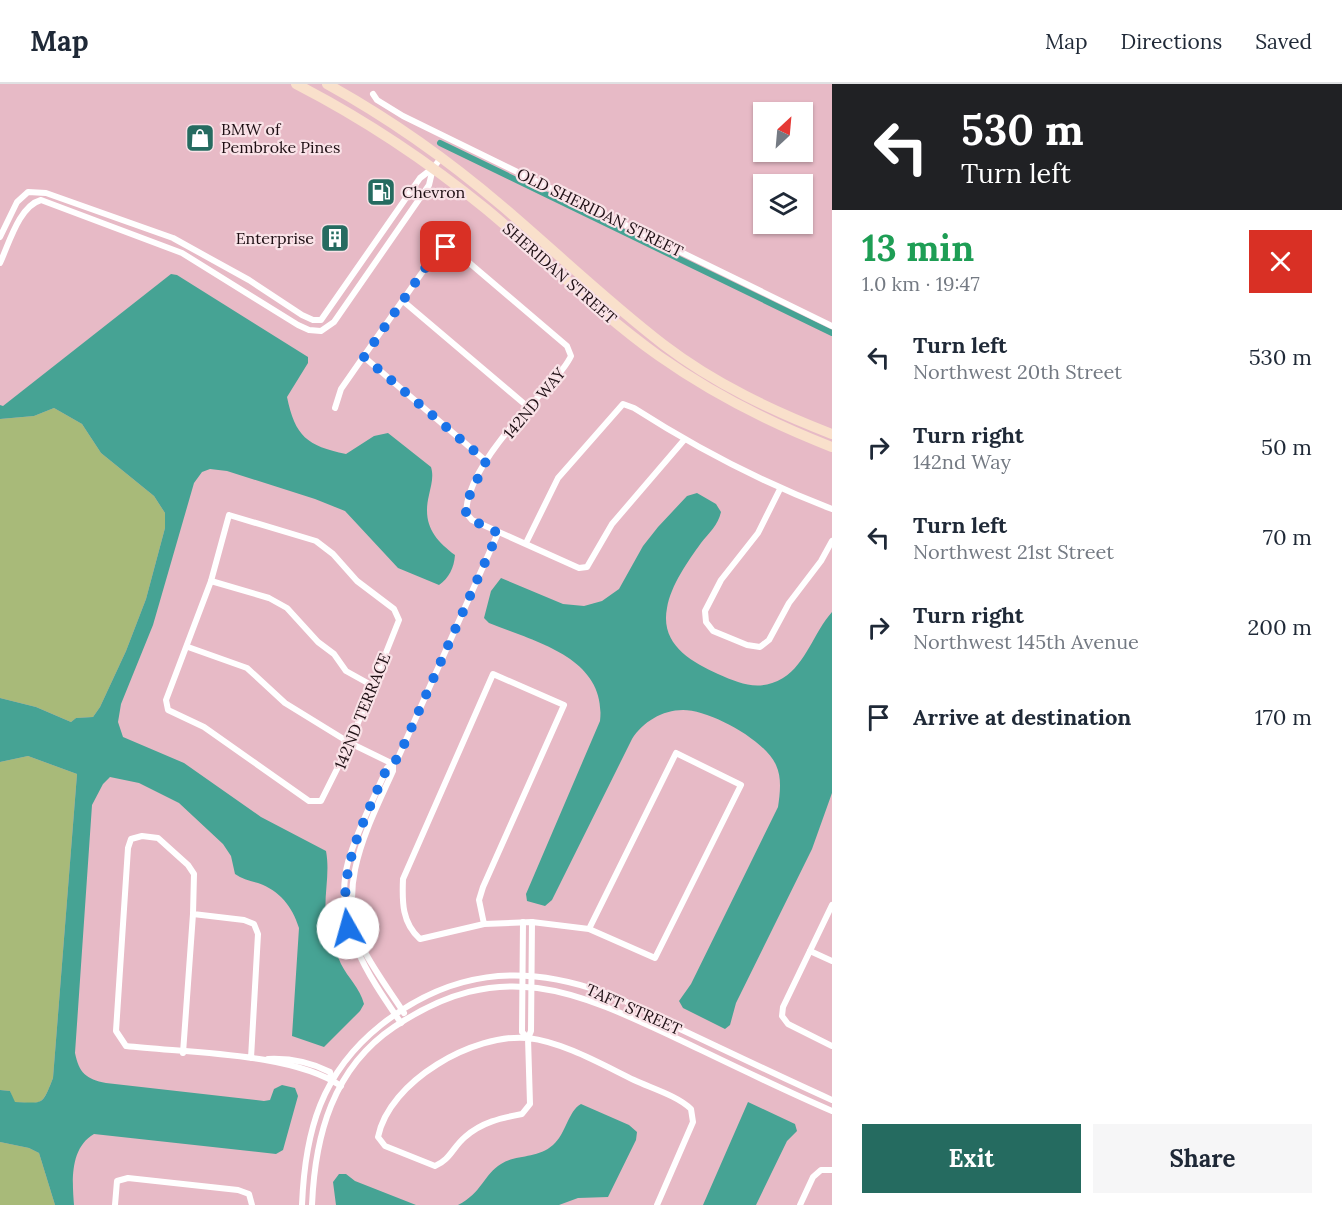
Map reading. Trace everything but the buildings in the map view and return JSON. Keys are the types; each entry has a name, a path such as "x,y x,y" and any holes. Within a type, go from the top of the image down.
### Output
{"main road":[{"path":"304,85 330,85"},
{"name":"SHERIDAN STREET","path":"304,85 372,126 433,168 658,355 731,402 782,427 832,447"},
{"name":"SHERIDAN STREET","path":"330,85 441,158 501,205 665,346 737,392 788,417 832,434"}],"street":[{"name":"OLD SHERIDAN STREET","path":"373,94 377,100 403,116 832,326"},
{"path":"0,237 18,202 28,192 39,192 172,238 249,280 313,320 321,320 420,178 441,158"},
{"path":"0,263 26,210 32,202 41,200 182,253 298,324 309,330 321,331 334,322 429,185 433,168"},
{"name":"142ND WAY","path":"403,301 437,251 446,247 453,249 567,346 571,356 567,365 528,407 486,461 466,503 466,513 472,520 498,533"},
{"path":"334,408 341,389 403,301 528,407"},
{"path":"364,357 486,461"},
{"path":"526,543 558,478 623,404 634,408 684,440 780,489 832,509"},
{"path":"401,1023 364,965 352,940 344,897 345,874 352,851 387,768 398,758 498,533 526,543 579,568 587,567 612,524 684,440"},
{"path":"780,489 758,533 721,580 705,611 706,622 713,631 747,645 760,647 769,640 789,603 821,561 832,541"},
{"name":"142ND TERRACE","path":"188,647 166,700 168,710 204,727 309,801 321,801 350,743 399,620 393,609 357,581 333,554 316,541 229,515 211,581"},
{"path":"373,686 346,671 334,654 318,642 287,608 269,598 211,581 188,647 247,668 285,703 350,743 393,764"},
{"path":"484,924 479,900 483,887 564,705 493,674 404,879 402,903 410,930 420,939 484,924 532,922 589,929 655,958 741,785 676,753 589,929"},
{"path":"393,764 393,771 359,854 351,892 354,918 361,942 407,1019"},
{"path":"183,1053 194,874 188,865 158,838 142,836 131,839 128,848 116,1031 120,1041 126,1046 183,1053 304,1062 330,1072 332,1080 340,1086"},
{"path":"832,905 783,1007 782,1017 788,1024 832,1046"},
{"path":"193,914 244,920 254,924 258,934 251,1058"},
{"path":"523,922 522,1032 528,1038"},
{"path":"532,922 531,1031 528,1038 530,1104 527,1110 522,1114 484,1124 465,1137 444,1162 435,1166 385,1146 378,1137 380,1127 396,1102 425,1072 452,1055 486,1042 528,1038 577,1053 688,1106 693,1113 693,1122 657,1205"},
{"path":"810,951 832,961"},
{"name":"TAFT STREET","path":"302,1205 308,1142 314,1116 332,1080 353,1051 395,1014 444,988 465,981 501,974 530,975 561,979 604,992 832,1100"},
{"name":"TAFT STREET","path":"312,1205 318,1143 324,1118 340,1086 363,1054 379,1037 407,1019 446,999 502,986 561,991 604,1004 832,1112"},
{"path":"800,1205 813,1177 821,1170 832,1170"},
{"path":"115,1205 117,1181 128,1178 238,1190 249,1194 252,1205"}],"shaded area":[{"path":"171,274 177,275 308,357 308,363 287,397 294,421 299,430 312,443 346,454 374,436 388,433 431,467 432,478 427,505 429,523 436,537 455,555 448,576 439,585 398,568 345,511 227,471 210,469 202,472 194,483 153,625 121,704 118,722 123,737 184,763 261,817 326,851 325,909 328,929 341,964 360,993 364,1004 360,1011 324,1047 292,1036 299,928 289,906 273,890 235,874 231,856 223,844 179,803 139,783 110,777 103,784 92,805 75,1053 81,1070 88,1077 106,1083 264,1101 270,1100 274,1089 282,1085 295,1088 298,1096 283,1150 276,1154 94,1134 80,1147 74,1165 74,1205 55,1205 39,1153 29,1148 0,1142 0,1090 10,1091 15,1102 37,1102 44,1098 53,1078 77,774 28,756 0,762 0,698 36,707 71,722 76,718 93,717 126,651 146,599 165,528 165,513 154,496 101,453 82,424 54,408 34,416 0,419 0,405 3,406"},
{"path":"54,408 82,424 101,453 154,496 165,513 165,528 146,599 126,651 93,717 76,718 71,722 36,707 0,698 0,419 34,416"},
{"path":"697,493 716,504 721,512 715,525 681,574 669,599 666,621 668,632 679,650 707,669 726,678 750,685 766,685 783,678 798,665 832,612 832,793 812,849 736,1003 730,1025 725,1029 683,1008 679,1001 691,984 778,807 780,780 776,765 770,755 749,737 736,728 707,715 683,710 668,712 654,718 632,739 552,900 545,906 527,901 526,894 600,721 599,699 592,682 580,667 565,656 527,637 489,623 484,618 491,591 501,578 563,604 584,606 602,601 619,589 643,546 658,527 687,496"},
{"path":"28,756 77,774 53,1078 46,1094 36,1103 14,1102 10,1091 0,1090 0,762"},
{"path":"748,1102 795,1124 797,1131 787,1141 756,1205 703,1205"},
{"path":"581,1104 629,1125 637,1132 636,1140 608,1197 578,1198 559,1205 458,1205 472,1195 490,1173 501,1164 534,1155 553,1145 573,1112"},
{"path":"0,1142 29,1148 39,1153 55,1205 0,1205"},
{"path":"339,1174 346,1174 355,1181 416,1205 336,1205 333,1182"}],"waterway":[{"path":"440,143 832,333"}],"place":[{"name":"BMW of Pembroke Pines","path":"200,138"},
{"name":"Chevron","path":"381,192"},
{"name":"Enterprise","path":"335,238"}],"route":[{"path":"348,928 344,903 348,861 387,768 398,758 498,533 472,520 466,513 466,503 486,461 364,357 437,251 446,247"}]}
